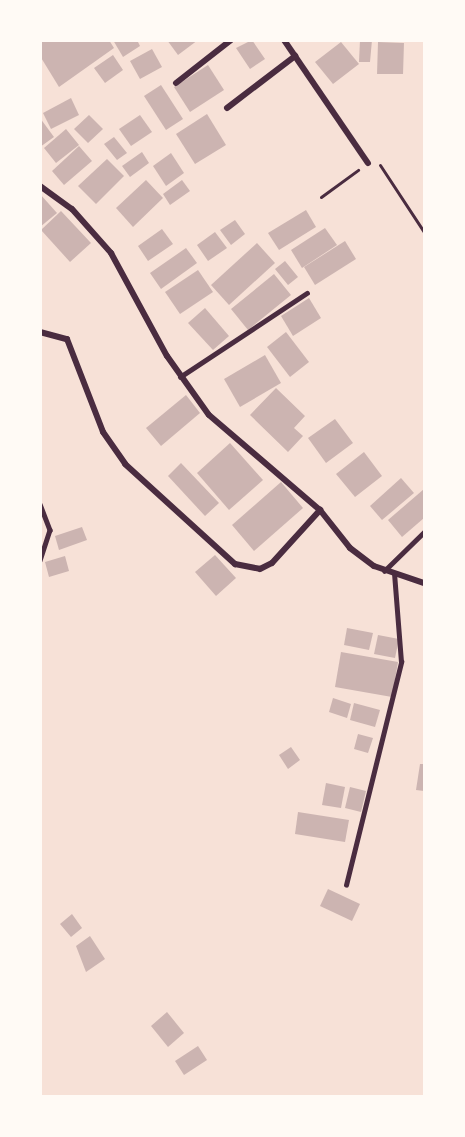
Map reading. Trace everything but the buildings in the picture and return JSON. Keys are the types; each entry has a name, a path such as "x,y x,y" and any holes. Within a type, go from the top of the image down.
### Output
{"street":[{"path":"176,82 231,40"},
{"path":"284,40 368,163"},
{"path":"227,108 295,56"},
{"path":"40,186 72,208 111,253 180,377 208,416 320,510 350,548 384,571 424,582"},
{"path":"40,332 67,339 103,432 125,465 236,564 260,569 272,563 320,510"}],"lane":[{"path":"180,377 307,293"},
{"path":"40,504 50,530 40,560"},
{"path":"384,571 424,532"},
{"path":"346,885 401,662 394,574"}],"path":[{"path":"321,197 368,163 379,164 424,232"}]}
